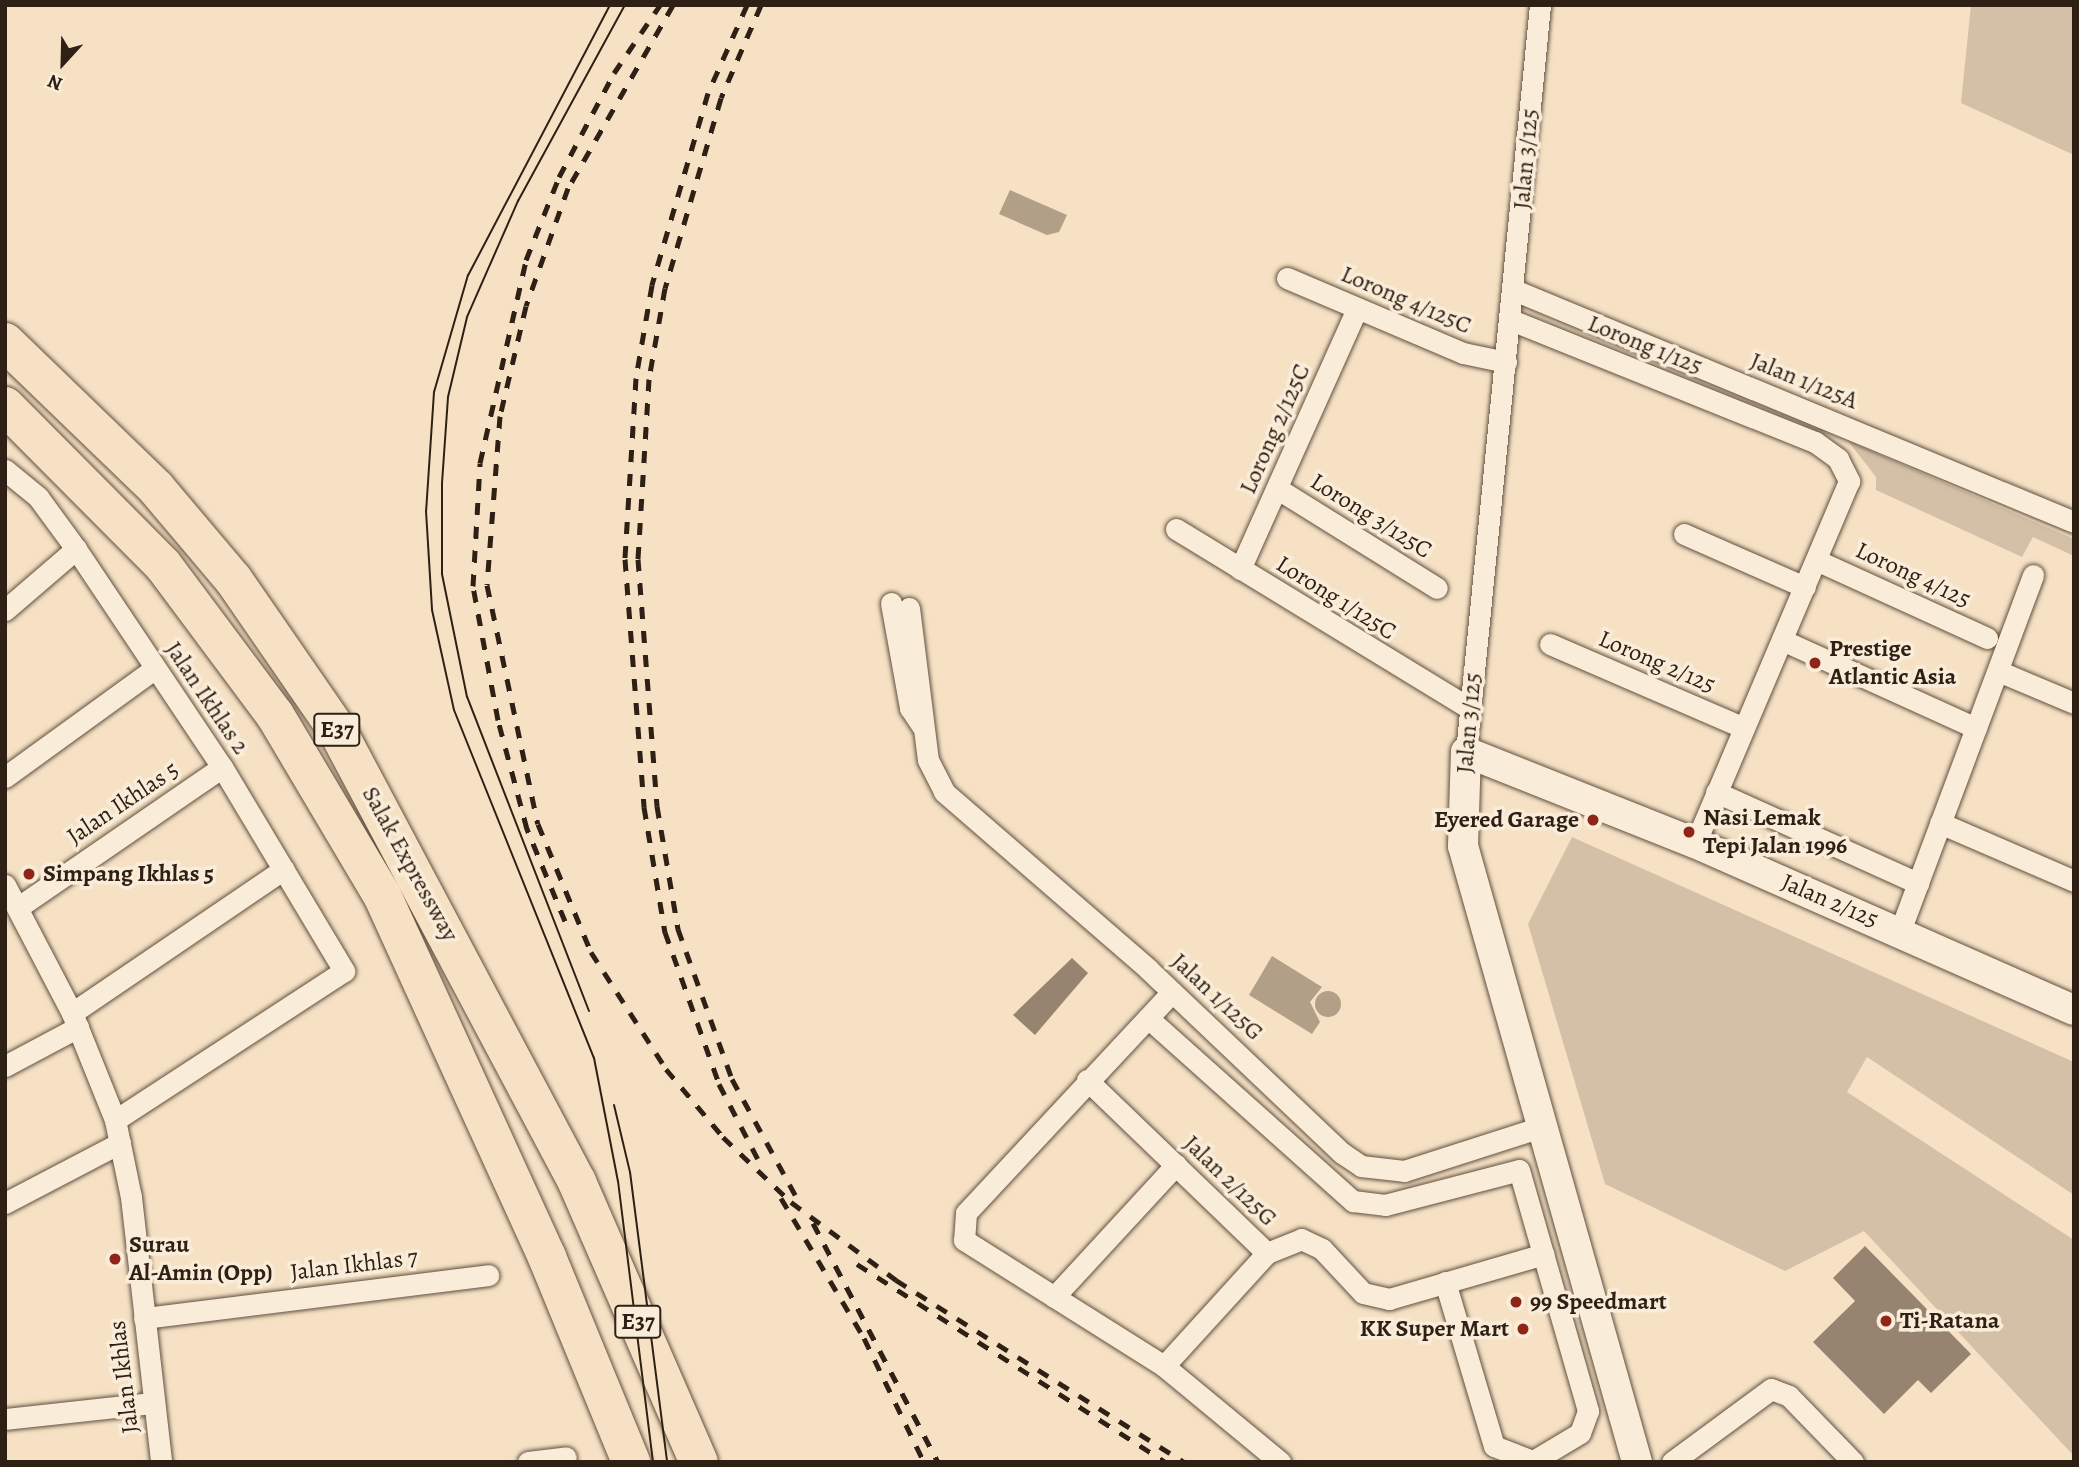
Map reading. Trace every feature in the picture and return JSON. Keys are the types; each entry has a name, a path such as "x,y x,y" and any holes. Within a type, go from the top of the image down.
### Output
{"highway":[{"name":"Salak Expressway","path":"5,342 164,498 233,579 337,730 577,1182 699,1462"},
{"name":"Salak Expressway","path":"5,406 163,565 275,715 375,883 547,1257 631,1462"}],"street":[{"name":"Jalan 3/125","path":"1540,5 1511,320 1469,708 1464,846 1637,1462"},
{"name":"Lorong 4/125C","path":"1287,278 1463,353 1506,362"},
{"name":"Jalan 1/125A","path":"1514,290 2074,522"},
{"name":"Lorong 2/125C","path":"1240,569 1357,309"},
{"name":"Lorong 1/125","path":"1511,320 1815,442 1843,466 1845,493 1816,559"},
{"name":"Jalan Ikhlas 2","path":"5,470 38,497 76,549 222,767 344,971 114,1120"},
{"name":"Lorong 3/125C","path":"1278,489 1437,588"},
{"name":"Lorong 1/125C","path":"1176,529 1469,708"},
{"path":"1684,534 1805,587"},
{"path":"5,610 76,549"},
{"path":"1695,843 1816,559"},
{"name":"Lorong 4/125","path":"1816,559 1987,638"},
{"path":"1900,931 2034,575"},
{"name":"Jalan 1/125G","path":"901,612 923,727 937,780 958,809 1172,992 1361,1166 1422,1167 1541,1127"},
{"path":"1782,640 1976,728"},
{"name":"Lorong 2/125","path":"1550,644 1744,728"},
{"path":"5,777 155,668"},
{"path":"1998,671 2074,703"},
{"name":"Jalan 2/125","path":"1466,752 1695,843 1900,931 2074,1010"},
{"name":"Jalan Ikhlas 5","path":"20,906 222,767"},
{"path":"1716,792 1918,883"},
{"path":"1940,823 2074,881"},
{"path":"5,1066 75,1020 284,869"},
{"name":"Jalan Ikhlas","path":"5,885 20,906 75,1020 114,1120 120,1143 161,1462"},
{"path":"1172,992 1087,1080 966,1213 964,1240 1164,1366 1280,1462"},
{"path":"1148,1017 1353,1201 1385,1205 1519,1170 1588,1411 1580,1433 1535,1461 1494,1446 1445,1282"},
{"name":"Jalan 2/125G","path":"1087,1080 1267,1252 1301,1239 1322,1249 1363,1293 1388,1298 1544,1254"},
{"path":"5,1203 120,1143"},
{"path":"1054,1297 1176,1165"},
{"path":"1164,1366 1267,1252"},
{"name":"Jalan Ikhlas 7","path":"144,1318 488,1275"},
{"path":"1672,1462 1770,1389 1789,1396 1853,1462"},
{"path":"5,1419 153,1403"},
{"path":"528,1462 566,1457"}],"shaded area":[{"path":"1971,5 2074,5 2074,155 1961,103"},
{"path":"1010,190 1067,215 1059,232 1047,235 999,214"},
{"path":"1848,441 2074,539 2074,556 2033,537 2022,557 1876,490 1876,477"},
{"path":"1572,837 2074,1062 2074,1195 1867,1057 1847,1092 2074,1240 2074,1456 1864,1231 1785,1271 1605,1184 1528,924"},
{"path":"1272,956 1322,987 1310,1002 1320,1022 1312,1034 1249,995"},
{"path":"1328,991 1337,995 1341,1004 1337,1013 1328,1017 1319,1013 1315,1004 1319,995"}],"building":[{"path":"1072,958 1088,973 1035,1035 1013,1015"},
{"name":"Ti-Ratana","path":"1865,1246 1971,1354 1931,1393 1918,1380 1884,1414 1813,1342 1855,1301 1833,1278"}],"tram line":[{"path":"610,5 468,275 434,392 426,511 432,610 454,710 594,1058 618,1181 653,1462"},
{"path":"589,1011 467,697 442,574 442,483 448,397 467,317 518,201 625,5"},
{"path":"614,1105 630,1172 667,1462"}],"railway":[{"path":"565,921 527,829 498,720 473,586 480,463 526,260 559,177 614,73 660,5"},
{"path":"673,5 568,188 526,306 500,416 487,585 538,824 591,952 666,1069 723,1137 791,1202 896,1280 1184,1462"},
{"path":"747,5 708,93 652,285 636,378 625,559 644,807 665,932 719,1084 761,1165"},
{"path":"761,5 721,98 665,288 649,379 638,559 657,806 678,929 732,1079 798,1200"},
{"path":"781,1198 864,1338 924,1462"},
{"path":"813,1223 938,1462"},
{"path":"857,1264 1166,1462"}],"place":[{"name":"Prestige Atlantic Asia","path":"1815,663"},
{"name":"Eyered Garage","path":"1593,820"},
{"name":"Nasi Lemak Tepi Jalan 1996","path":"1689,832"},
{"name":"Simpang Ikhlas 5","path":"29,874"},
{"name":"Surau Al-Amin (Opp)","path":"115,1259"},
{"name":"99 Speedmart","path":"1516,1302"},
{"name":"Ti-Ratana","path":"1886,1321"},
{"name":"KK Super Mart","path":"1523,1329"}]}
